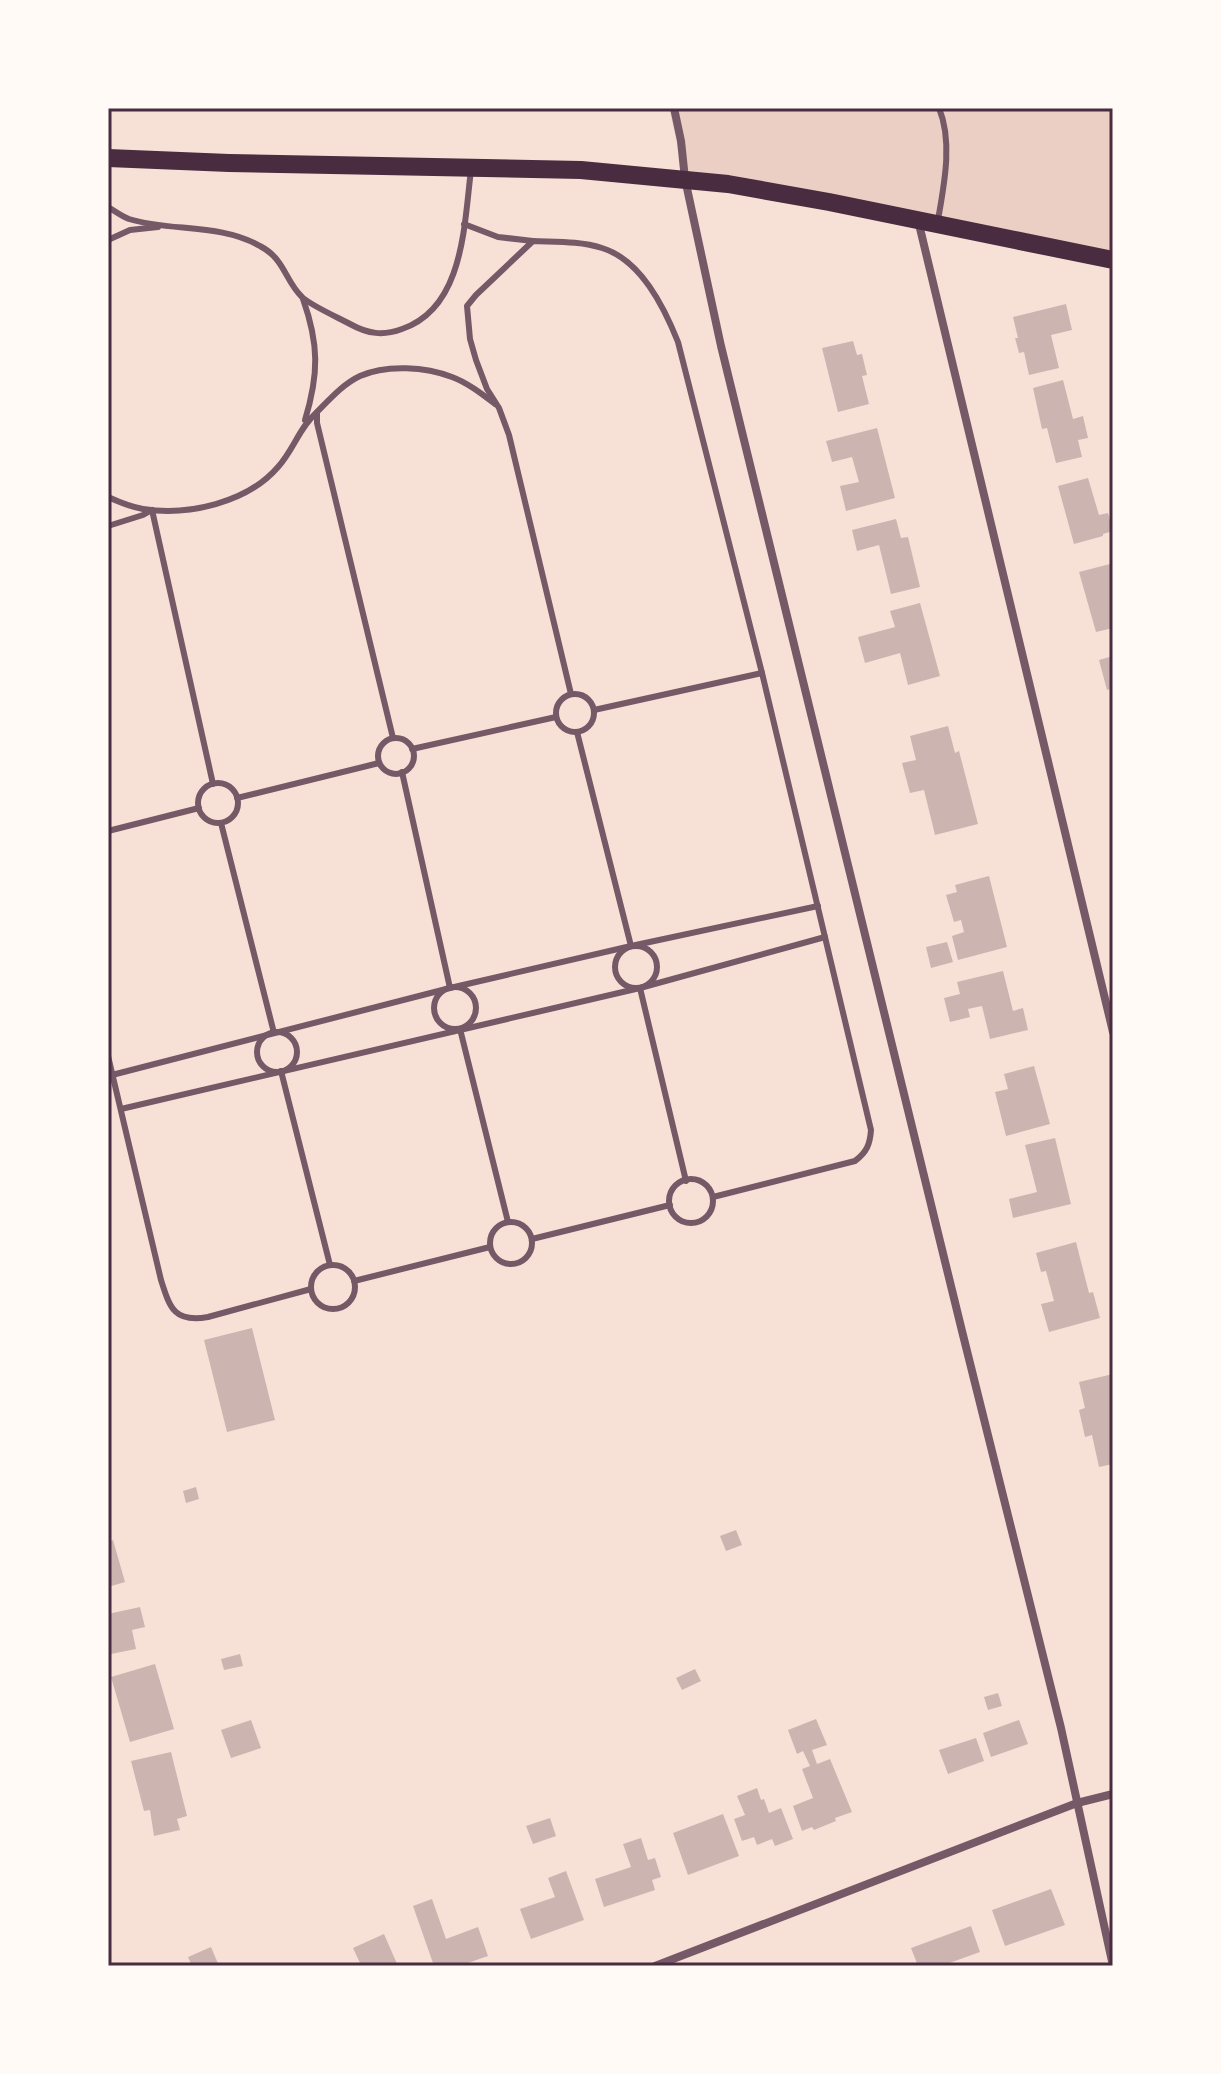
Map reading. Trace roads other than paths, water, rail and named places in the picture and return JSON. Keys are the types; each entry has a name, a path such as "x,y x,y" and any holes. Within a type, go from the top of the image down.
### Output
{"main road":[{"path":"108,158 581,170 685,179 728,184 1113,260"}],"street":[{"path":"674,108 685,179 721,346 1061,1728 1113,1966"},
{"path":"918,220 1113,1032"},
{"path":"655,1966 1077,1803 1113,1794"}],"lane":[{"path":"938,224 947,168 943,117 939,108"},
{"path":"302,298 367,332 384,334 407,328 431,314 445,292 456,265 472,168"},
{"path":"108,207 131,219 239,237 261,246 276,258 302,298 316,348 314,388 304,424 285,458 270,476 216,505 196,510 141,509 108,497"},
{"path":"464,224 498,237 593,245 616,253 649,287 670,323 682,354 871,1130 870,1143 864,1154 855,1161 713,1197"},
{"path":"108,240 137,229 172,226"},
{"path":"533,241 467,306 470,339 476,360 509,435 571,694"},
{"path":"304,424 345,385 360,376 393,368 452,377 499,408"},
{"path":"317,412 317,423 393,738"},
{"path":"108,526 152,510"},
{"path":"152,510 213,784"},
{"path":"594,710 762,673"},
{"path":"571,694 584,696 594,710 590,725 577,732 565,730 556,717 559,703 571,694"},
{"path":"412,749 556,717"},
{"path":"577,732 631,946"},
{"path":"387,740 405,740 412,749 413,761 402,772 389,772 379,763 379,748 387,740"},
{"path":"237,798 379,763"},
{"path":"402,772 450,988"},
{"path":"213,784 227,786 237,798 235,814 221,823 207,820 199,808 200,795 213,784"},
{"path":"108,831 199,808"},
{"path":"221,823 274,1033"},
{"path":"112,1075 450,988 818,906"},
{"path":"121,1109 640,988 825,937"},
{"path":"631,946 642,946 652,952 657,962 654,979 640,988 625,985 616,974 616,959 631,946"},
{"path":"450,988 467,991 476,1006 474,1018 460,1029 445,1027 434,1011 438,996 450,988"},
{"path":"640,988 686,1181"},
{"path":"460,1029 508,1222"},
{"path":"274,1033 288,1036 296,1048 293,1063 281,1071 266,1069 257,1056 260,1041 274,1033"},
{"path":"108,1056 161,1280 169,1304 176,1313 185,1318 208,1317 311,1289"},
{"path":"281,1071 330,1265"},
{"path":"686,1181 703,1183 713,1197 709,1214 698,1222 680,1220 670,1205 672,1191 686,1181"},
{"path":"532,1239 670,1205"},
{"path":"508,1222 524,1227 532,1239 529,1254 522,1261 512,1264 498,1260 490,1247 493,1231 508,1222"},
{"path":"354,1281 490,1247"},
{"path":"330,1265 347,1270 354,1281 351,1298 337,1308 320,1304 311,1289 314,1275 330,1265"}]}
